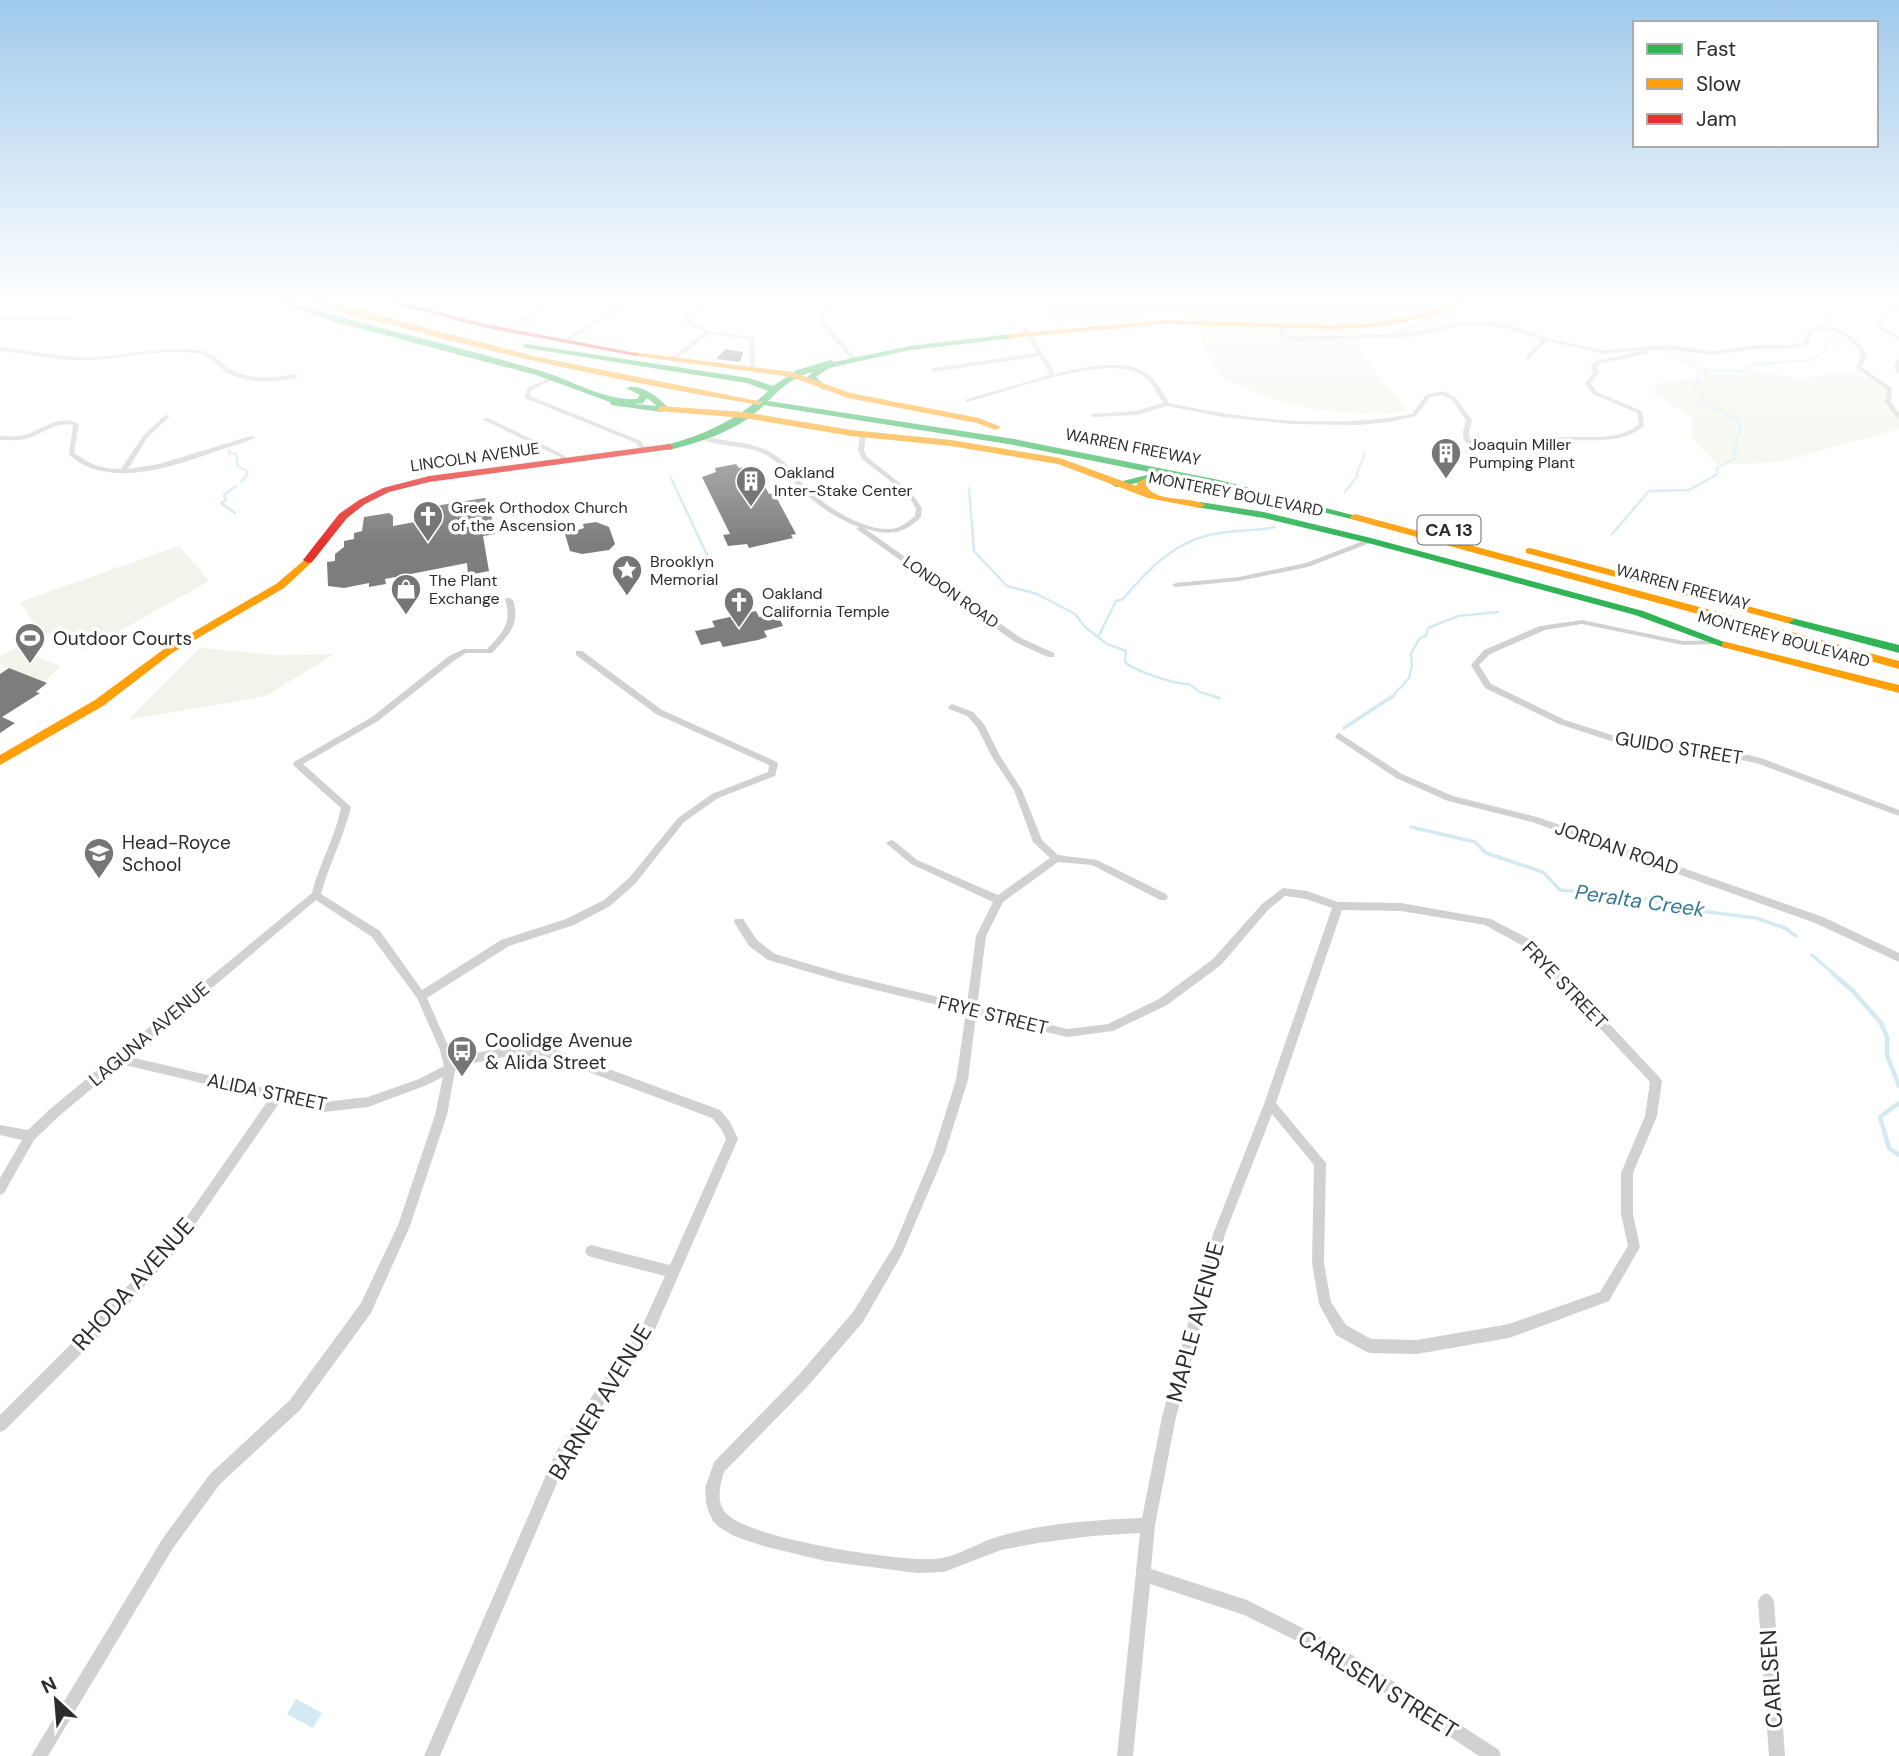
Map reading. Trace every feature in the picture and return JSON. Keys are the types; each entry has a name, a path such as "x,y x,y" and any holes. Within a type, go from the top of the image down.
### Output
{"main road":[{"name":"MONTEREY BOULEVARD","path":"560,381 614,403 665,408 750,409 863,435 951,443 1049,459 1079,467 1151,496 1264,515 1371,541 1639,613 1716,642 1899,690"},
{"path":"603,381 640,391 665,408"},
{"name":"WARREN FREEWAY","path":"655,381 727,397 1084,454 1219,483 1374,522 1899,665"},
{"name":"WARREN FREEWAY","path":"697,381 996,427 1160,458 1288,487 1899,649"},
{"path":"726,381 769,387"},
{"name":"LINCOLN AVENUE","path":"0,761 92,707 176,646 280,586 309,559 343,516 362,502 386,490 415,482 644,452 702,438 750,409 778,381"},
{"path":"807,381 848,395 979,421 996,427"},
{"path":"816,381 823,387"},
{"path":"614,403 640,401 645,395 640,391"},
{"path":"1151,496 1140,484 1155,478"},
{"path":"1116,484 1155,478 1192,483 1374,522"}],"street":[{"path":"547,381 529,390 527,397 639,442 644,452"},
{"path":"967,400 1039,381"},
{"path":"1151,381 1167,404"},
{"path":"1093,415 1136,413 1167,404 1229,415 1315,422 1364,422 1414,415 1428,396 1443,393 1454,399 1469,420 1465,436 1467,440 1481,448 1500,450 1538,441 1615,436 1637,431 1642,425 1640,412 1590,390 1589,381"},
{"path":"1879,381 1890,389 1888,402 1899,417"},
{"path":"124,469 145,437 167,416"},
{"path":"486,419 562,456 566,462"},
{"path":"0,438 28,436 56,424 70,422 76,424 71,454 82,464 99,469 124,469 170,465 253,437"},
{"path":"854,524 880,530 900,529 914,522 919,508 909,493 864,458 861,450 863,435"},
{"name":"LONDON ROAD","path":"702,438 769,453 807,492 1018,639 1051,655"},
{"path":"1176,585 1239,579 1308,565 1371,541"},
{"path":"39,1756 168,1543 215,1479 295,1405 366,1308 404,1226 441,1115 450,1068 421,996 376,934 316,895 321,870 342,831 346,807 297,764 375,719 452,658 464,651 489,651 507,632 513,620 509,600"},
{"name":"GUIDO STREET","path":"1716,642 1683,643 1582,622 1543,628 1487,653 1475,665 1488,686 1562,722 1614,739 1703,748 1761,761 1899,813"},
{"path":"421,996 505,943 570,922 607,903 632,881 681,820 715,796 772,774 774,764 659,712 579,653"},
{"path":"952,707 970,714 981,726 996,757 1018,790 1038,842 1056,858 1094,862 1163,897"},
{"name":"JORDAN ROAD","path":"1339,736 1399,776 1451,799 1534,819 1819,920 1899,958"},
{"path":"891,843 914,862 999,901"},
{"path":"1056,858 999,901 981,936 962,1080 939,1153 898,1250 858,1317 802,1382 719,1468 713,1481 712,1496 715,1509 722,1520 733,1528 807,1549 874,1563 938,1566 998,1544 1063,1530 1149,1525"},
{"name":"FRYE STREET","path":"739,922 752,943 772,957 843,978 1067,1034 1109,1028 1163,1002 1217,962 1265,907 1283,892 1307,895 1339,906 1401,907 1487,922 1527,943 1656,1081 1651,1116 1627,1173 1627,1214 1634,1247 1604,1297 1509,1331 1417,1347 1370,1346 1341,1330 1325,1304 1318,1263 1320,1163 1270,1104"},
{"name":"LAGUNA AVENUE","path":"0,1189 30,1136 54,1112 316,895"},
{"name":"MAPLE AVENUE","path":"1125,1756 1149,1525 1169,1417 1219,1234 1270,1104 1339,906"},
{"name":"ALIDA STREET","path":"120,1059 324,1107 368,1102 423,1082 466,1060 505,1052 554,1054 716,1114 726,1126"},
{"name":"RHODA AVENUE","path":"0,1424 106,1319 174,1244 276,1097"},
{"name":"BARNER AVENUE","path":"432,1756 561,1457 605,1389 643,1338 732,1139 726,1126"},
{"path":"0,1129 30,1136"},
{"path":"592,1251 671,1271"},
{"name":"CARLSEN STREET","path":"1143,1574 1247,1608 1335,1652 1493,1756"},
{"name":"CARLSEN","path":"1766,1601 1777,1756"}],"shaded area":[{"path":"1229,381 1383,381 1408,411 1366,414 1312,409 1268,398"},
{"path":"1878,381 1890,389 1888,402 1899,417 1899,429 1778,462 1717,465 1692,437 1693,417 1652,393 1659,383"},
{"path":"179,546 209,581 86,650 40,632 20,602"},
{"name":"Outdoor Courts","path":"15,648 61,666 44,682 0,664 0,656"},
{"path":"200,648 277,655 334,654 266,696 128,720"}],"water":[{"path":"296,1699 322,1713 313,1728 287,1714"}],"building":[{"name":"Oakland Inter-Stake Center","path":"736,464 739,468 754,466 769,494 774,493 796,534 791,535 793,538 749,548 747,544 728,546 723,535 730,534 702,477 716,472 715,468"},
{"name":"Greek Orthodox Church of the Ascension","path":"488,499 495,534 483,536 489,571 468,575 467,563 385,579 386,584 369,587 369,583 344,588 328,586 327,562 335,561 335,554 344,547 344,541 354,539 354,533 362,531 364,517 389,513 393,516 393,526 437,518 435,506"},
{"path":"596,522 609,527 615,544 609,550 582,554 570,551 565,534 584,528 583,524"},
{"name":"Oakland California Temple","path":"756,611 759,617 777,613 783,626 764,631 767,637 758,640 723,647 720,641 701,645 695,631 715,627 712,621"},
{"path":"9,668 47,683 36,692 40,693 2,717 15,723 0,733 0,674"}],"waterway":[{"name":"Peralta Creek","path":"1699,381 1692,388 1704,396 1702,401 1738,420 1740,433 1735,441 1738,446 1733,451 1738,456 1716,469 1718,474 1713,476"},
{"path":"229,450 229,453 236,454 238,467 247,471 247,475"},
{"path":"1356,476 1365,453"},
{"path":"241,482 247,475"},
{"path":"1345,492 1358,475"},
{"name":"Peralta Creek","path":"1612,534 1649,491 1689,490 1716,475"},
{"path":"671,478 708,557"},
{"path":"235,513 221,503 226,500 224,495 236,486"},
{"path":"969,488 974,551 1007,586 1037,594 1075,614 1086,628 1107,644 1126,651 1125,662 1130,666 1156,677 1189,684 1200,692 1219,698 1214,696"},
{"path":"1099,635 1116,601 1123,599 1143,576 1178,548 1205,536 1275,527"},
{"name":"Peralta Creek","path":"1393,696 1409,678 1411,653 1420,638 1426,636 1428,628 1458,616 1498,612"},
{"name":"Peralta Creek","path":"1344,728 1393,696"},
{"name":"Peralta Creek","path":"1411,827 1475,842 1486,853 1543,872 1560,890 1636,896 1677,908 1756,918 1785,928 1796,936"},
{"name":"Peralta Creek","path":"1812,955 1835,975"},
{"name":"Peralta Creek","path":"1833,974 1853,991 1881,1023 1887,1037 1887,1055 1899,1086"},
{"name":"Peralta Creek","path":"1899,1103 1880,1117 1889,1148 1899,1155"}],"traffic: fast":[{"path":"560,381 628,406 661,409"},
{"path":"749,381 775,390"},
{"path":"669,447 722,429 755,409 786,381"},
{"path":"816,381 823,387"},
{"path":"630,388 649,395 665,408"},
{"path":"614,403 640,401 645,395 640,391"},
{"path":"759,402 1014,442 1219,483 1355,517"},
{"path":"1116,484 1147,478 1165,479"},
{"path":"1200,505 1264,515 1371,541 1639,613 1726,645"},
{"path":"1788,620 1899,649"}],"traffic: slow":[{"path":"641,381 759,402"},
{"path":"809,381 848,395 979,421 996,427"},
{"path":"661,409 744,415 851,433 951,443 1060,461 1165,500 1200,505"},
{"path":"1151,496 1142,490 1141,484 1155,478"},
{"path":"1355,517 1899,665"},
{"path":"1530,551 1788,620"},
{"path":"0,761 99,703 168,651 280,586 308,560"},
{"path":"1726,645 1899,689"}],"traffic: jam":[{"path":"308,560 343,516 362,502 386,490 429,479 669,447"}],"place":[{"name":"Joaquin Miller Pumping Plant","path":"1446,480"},
{"name":"Oakland Inter-Stake Center","path":"751,508"},
{"name":"Greek Orthodox Church of the Ascension","path":"428,543"},
{"name":"Brooklyn Memorial","path":"627,597"},
{"name":"The Plant Exchange","path":"406,616"},
{"name":"Oakland California Temple","path":"739,629"},
{"name":"Outdoor Courts","path":"30,665"},
{"name":"Head-Royce School","path":"99,880"},
{"name":"Coolidge Avenue & Alida Street","path":"462,1078"}]}
